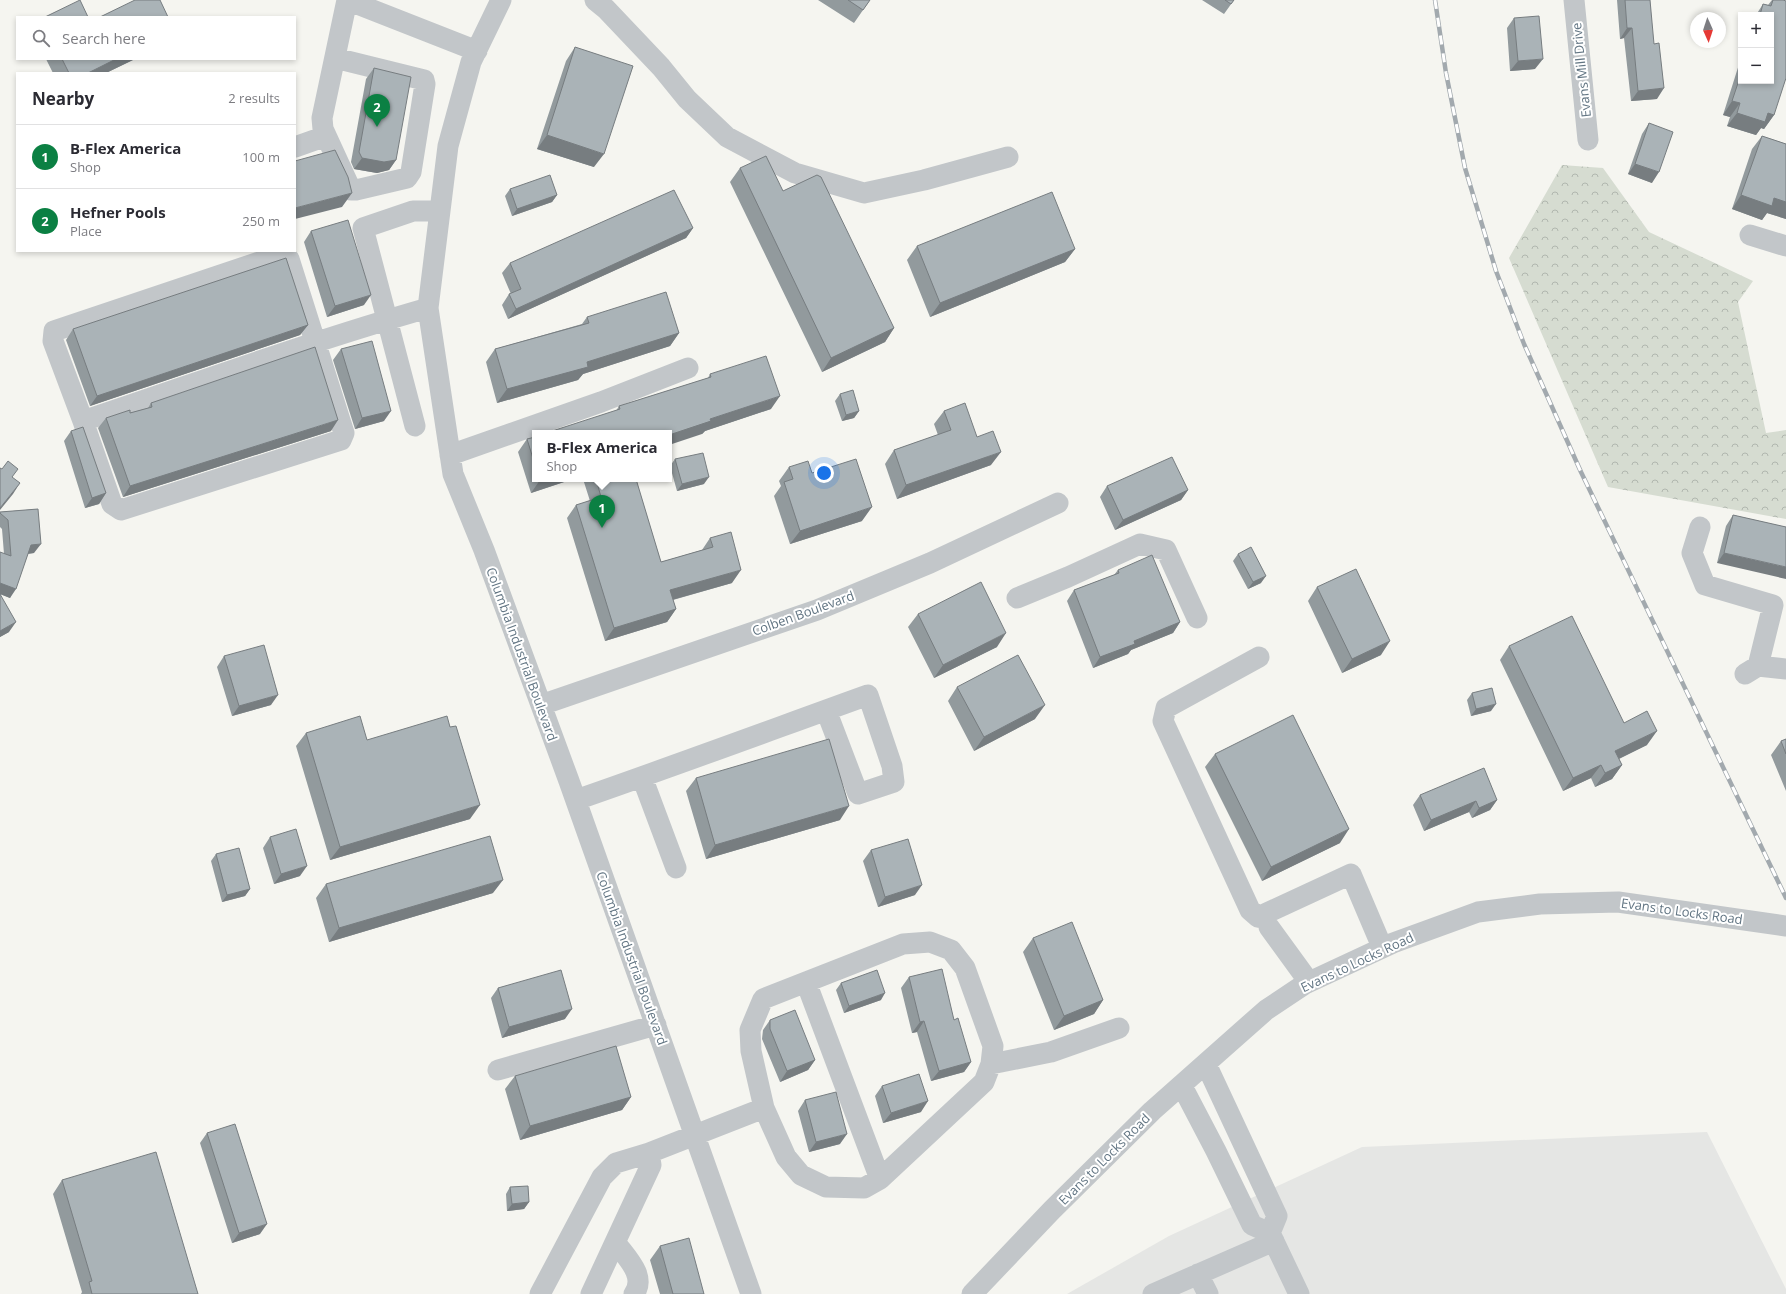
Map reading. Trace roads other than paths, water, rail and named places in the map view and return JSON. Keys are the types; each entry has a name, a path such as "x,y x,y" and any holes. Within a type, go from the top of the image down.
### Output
{"street":[{"path":"335,58 424,80 425,84 411,172 407,178 356,190 351,190 323,129 322,118 347,0 476,51"},
{"name":"Columbia Industrial Boulevard","path":"501,0 471,62 447,157 428,308 453,474 487,557 576,800 751,1294"},
{"path":"596,0 661,67 687,99 727,137 795,172 864,193 924,180 1008,157"},
{"name":"Evans Mill Drive","path":"1574,0 1588,140"},
{"path":"296,147 326,136"},
{"path":"414,152 447,157"},
{"path":"415,426 363,228 413,212 440,211"},
{"path":"1750,235 1786,246"},
{"path":"283,254 289,259 344,433 341,440 121,510 112,504 83,421 53,341 54,331 283,254"},
{"path":"83,421 386,320 428,308"},
{"path":"450,455 601,402 688,368"},
{"name":"Colben Boulevard","path":"541,705 817,610 930,563 1058,503"},
{"path":"1700,527 1692,553 1705,585 1773,605 1752,670 1786,669"},
{"path":"1017,598 1068,578 1140,544 1166,550 1197,618"},
{"path":"1259,657 1166,708 1164,721 1250,910 1258,917 1351,874 1382,947"},
{"path":"576,800 826,710"},
{"path":"642,777 676,868"},
{"name":"Evans to Locks Road","path":"972,1294 1052,1210 1152,1111 1266,1010 1309,982 1382,947 1478,912 1540,904 1618,902 1786,926"},
{"path":"1269,928 1309,982"},
{"path":"930,942 951,950 965,968 991,1038 993,1046 991,1064 984,1082 880,1179 864,1188 826,1187 801,1175 786,1157 764,1108 751,1051 750,1030 763,999 903,944 930,942"},
{"path":"806,982 880,1179"},
{"path":"498,1070 656,1025"},
{"path":"991,1064 1051,1052 1119,1028"},
{"path":"1206,1064 1277,1216 1272,1237"},
{"path":"1182,1086 1252,1225 1272,1237 1299,1294"},
{"path":"540,1294 602,1177 616,1162 649,1153 764,1108"},
{"path":"591,1294 651,1165 649,1153"},
{"path":"1154,1294 1272,1237"},
{"path":"616,1243 637,1272 638,1287 634,1294"},
{"path":"1198,1274 1208,1294"}],"railway":[{"path":"1435,0 1446,73 1465,168 1496,271 1524,344 1581,472 1786,898"}],"place":[{"name":"Hefner Pools","path":"377,127"},
{"name":"B-Flex America","path":"602,528"}]}
